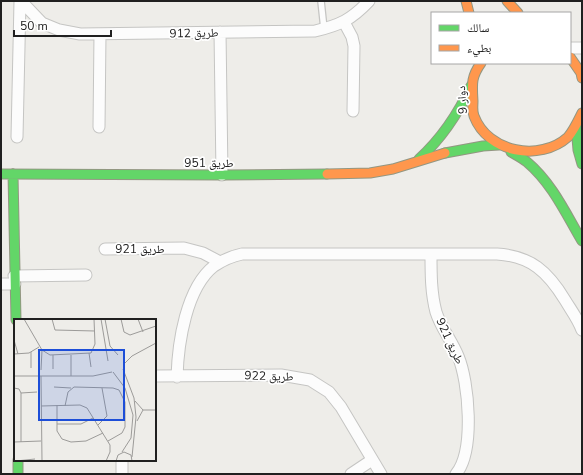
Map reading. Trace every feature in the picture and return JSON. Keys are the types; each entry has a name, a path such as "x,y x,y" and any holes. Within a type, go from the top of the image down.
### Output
{"street":[{"name":"طريق 912","path":"21,1 42,23 58,30 80,34 315,31 344,22 354,16 369,1"},
{"path":"17,137 21,1"},
{"path":"466,1 470,12"},
{"path":"507,1 517,12"},
{"path":"344,22 352,37 354,46 353,111"},
{"path":"220,32 222,175"},
{"path":"99,126 100,34"},
{"path":"571,48 582,48"},
{"path":"571,58 581,73 582,78"},
{"path":"472,81 473,64"},
{"name":"دوار 9","path":"480,64 472,81 474,115 484,132 502,146 520,152 536,152 552,147 566,138 576,126 582,112"},
{"name":"طريق 951","path":"416,161 432,148 454,119 472,81"},
{"path":"576,126 578,150 582,164"},
{"path":"502,146 530,164 542,177 582,241"},
{"name":"طريق 951","path":"1,174 222,175 370,173 393,169 461,149 502,146"},
{"path":"13,174 16,319"},
{"name":"طريق 921","path":"105,249 184,248 203,253 220,262"},
{"path":"178,376 178,353 182,330 188,308 202,279 220,262 242,254 506,255 531,263 545,273 554,283 577,318 582,330"},
{"name":"طريق 921","path":"431,254 432,287 435,307 442,326 460,361 468,399 468,446 465,459 456,474"},
{"path":"1,284 14,280 86,275"},
{"name":"طريق 922","path":"156,376 281,375 310,380 330,392 341,406 381,474"},
{"path":"351,474 372,460"},
{"path":"18,461 18,474"},
{"path":"122,461 122,474"}],"lane":[{"path":"321,1 324,29"}],"traffic: fast":[{"path":"419,159 435,143 449,125 471,86"},
{"path":"576,126 578,150 582,164"},
{"path":"445,153 483,146 499,145"},
{"path":"511,152 527,162 544,179 558,199 582,241"},
{"path":"1,174 327,174"},
{"path":"13,174 16,319"},
{"path":"18,461 18,474"}],"traffic: slow":[{"path":"466,1 469,12"},
{"path":"507,1 517,12"},
{"path":"571,58 581,73 582,78"},
{"path":"480,64 475,72 473,81 473,114 481,129 491,138 503,145 516,150 530,151 556,145 568,137 582,113"},
{"path":"327,174 370,173 393,169 445,153"}]}
